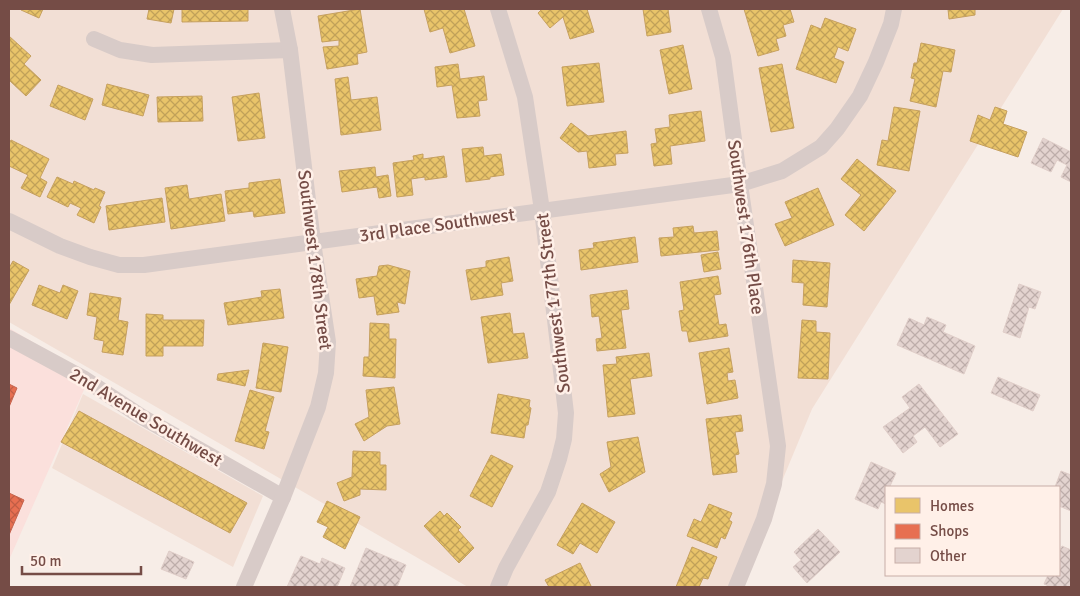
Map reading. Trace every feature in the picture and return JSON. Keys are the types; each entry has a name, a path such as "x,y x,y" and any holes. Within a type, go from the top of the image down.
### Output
{"street":[{"name":"Southwest 178th Street","path":"244,587 283,497 318,407 326,373 328,342 313,242 290,50 282,9"},
{"name":"Southwest 177th Street","path":"498,9 525,97 542,210 566,413 564,439 548,492 506,568 498,587"},
{"name":"Southwest 176th Place","path":"709,9 723,57 778,446 774,484 764,519 736,587"},
{"name":"3rd Place Southwest","path":"9,221 68,249 90,257 119,265 144,265 740,184 782,171 822,147 860,96 891,24 894,9"},
{"path":"94,38 120,50 152,55 290,50"},
{"name":"2nd Avenue Southwest","path":"9,338 83,378 142,417 283,497"}],"shaded area":[{"path":"9,9 1063,9 812,409 738,587 468,587 9,322"},
{"path":"9,328 90,376 9,560"},
{"path":"83,394 263,496 233,567 52,468"}],"building: Homes":[{"path":"22,9 43,9 39,18"},
{"path":"149,9 174,9 171,23 147,19"},
{"path":"182,9 248,9 248,21 182,22"},
{"path":"360,9 367,52 357,54 358,64 327,69 323,47 339,46 339,40 322,42 318,16"},
{"path":"424,9 464,9 475,46 450,53 443,28 430,32"},
{"path":"542,9 587,9 594,32 570,39 563,17 550,28 538,13"},
{"path":"643,9 668,9 671,32 647,36"},
{"path":"744,9 790,9 794,22 783,25 786,36 776,39 779,50 758,56"},
{"path":"948,9 975,9 975,15 949,19"},
{"path":"825,18 856,29 848,51 838,47 834,58 844,62 836,83 796,69 811,25 821,29"},
{"path":"9,36 31,56 24,64 41,80 26,96 9,80"},
{"path":"921,43 955,50 951,72 943,71 936,107 910,101 915,79 911,78 914,63 917,63"},
{"path":"683,45 692,89 669,94 660,50"},
{"path":"599,63 604,102 567,106 562,67"},
{"path":"458,64 460,79 484,76 487,100 478,101 480,116 457,118 452,85 437,87 435,67"},
{"path":"782,64 794,128 771,132 759,68"},
{"path":"348,77 351,100 377,97 381,130 341,135 335,79"},
{"path":"107,84 149,95 143,116 102,105"},
{"path":"58,85 93,99 85,120 50,106"},
{"path":"259,93 265,138 238,141 232,97"},
{"path":"202,96 203,121 158,122 157,97"},
{"path":"894,107 920,111 909,171 877,165 882,140 888,141"},
{"path":"995,107 1007,111 1003,124 1027,132 1018,157 970,141 978,115 990,120"},
{"path":"701,111 705,141 670,146 672,164 654,166 651,144 657,143 655,129 670,127 669,115"},
{"path":"571,123 588,136 626,131 628,153 615,154 616,165 589,168 587,151 578,152 560,138"},
{"path":"11,140 49,159 40,178 47,182 40,197 21,188 28,175 9,166 9,144"},
{"path":"483,147 484,156 501,154 504,175 466,182 462,149"},
{"path":"423,154 423,159 444,156 447,177 425,180 425,177 411,179 413,195 397,197 393,163 414,160 413,156"},
{"path":"857,159 896,191 864,231 845,215 861,195 841,179"},
{"path":"375,167 376,177 388,175 391,196 379,198 377,187 342,192 339,171"},
{"path":"57,177 73,184 74,181 94,190 95,188 105,192 94,223 77,215 81,208 70,203 68,207 47,197"},
{"path":"280,179 285,213 254,217 253,211 228,214 225,191 249,188 249,183"},
{"path":"187,185 189,199 221,194 225,221 171,229 165,188"},
{"path":"818,188 834,225 785,246 775,224 792,218 785,202"},
{"path":"162,198 165,222 109,230 106,206"},
{"path":"693,226 694,233 717,231 719,250 661,256 659,238 674,237 673,228"},
{"path":"635,237 638,262 581,270 579,250 594,248 593,243"},
{"path":"718,252 721,269 704,272 701,255"},
{"path":"509,257 513,281 501,283 503,295 471,300 466,270 486,267 486,261"},
{"path":"793,260 830,263 827,307 803,305 804,283 792,282"},
{"path":"13,261 29,270 9,305 9,268"},
{"path":"388,265 410,271 405,304 397,302 399,312 377,315 374,296 359,298 356,279 377,276 379,266"},
{"path":"718,276 721,294 714,295 719,325 726,324 728,336 689,342 687,331 682,331 679,311 684,310 680,282"},
{"path":"39,285 60,293 63,285 78,291 67,319 32,305"},
{"path":"280,289 284,318 228,325 224,303 262,297 261,291"},
{"path":"627,290 629,309 621,310 626,348 597,351 596,339 602,338 599,316 592,317 590,295"},
{"path":"90,293 121,298 118,320 128,322 123,355 102,352 104,341 94,339 97,317 87,315"},
{"path":"510,313 513,334 524,333 528,358 488,363 481,317"},
{"path":"146,314 163,315 163,320 204,320 203,346 163,346 163,356 146,356"},
{"path":"802,320 816,321 816,332 830,333 828,379 798,378"},
{"path":"370,323 389,324 389,339 396,339 395,378 363,376 364,357 369,357"},
{"path":"263,343 288,347 281,392 256,388"},
{"path":"729,348 733,372 727,373 728,381 735,380 738,398 707,404 699,353"},
{"path":"649,353 652,376 630,379 635,414 608,417 603,365 617,364 616,357"},
{"path":"249,370 245,386 217,380 218,374"},
{"path":"394,387 400,424 387,426 364,441 355,424 369,417 366,390"},
{"path":"250,390 274,397 265,431 269,432 264,449 235,441"},
{"path":"498,394 530,400 529,407 531,408 524,438 491,433"},
{"path":"79,411 247,503 230,533 61,442"},
{"path":"741,415 743,431 735,432 739,454 735,455 737,472 713,475 706,419"},
{"path":"638,437 645,472 609,492 600,474 611,467 607,442"},
{"path":"353,451 380,452 380,465 386,465 386,490 360,489 360,495 344,501 337,483 352,477"},
{"path":"491,455 513,466 492,507 470,496"},
{"path":"327,501 360,517 345,549 323,537 328,527 317,522"},
{"path":"582,503 615,522 597,553 580,543 573,554 557,545"},
{"path":"709,504 732,513 729,520 732,522 725,539 721,537 717,548 687,536 694,519 701,522"},
{"path":"440,511 444,516 447,513 461,527 458,530 474,548 459,563 424,526"},
{"path":"692,547 717,557 708,579 703,578 699,587 676,587"},
{"path":"580,563 591,586 549,587 545,580"}],"building: Shops":[{"path":"9,384 17,388 9,407"},
{"path":"9,493 24,500 9,535"}],"building: Other":[{"path":"1043,138 1071,152 1071,182 1061,177 1067,165 1057,160 1051,172 1031,163"},
{"path":"1019,284 1041,292 1035,309 1029,307 1020,338 1003,332"},
{"path":"927,317 946,325 943,332 975,346 964,374 897,345 909,318 924,325"},
{"path":"998,377 1040,395 1033,411 991,393"},
{"path":"919,384 958,434 940,447 925,427 913,436 917,442 903,453 883,427 910,408 902,397"},
{"path":"871,462 896,473 890,486 885,486 885,504 881,502 878,509 855,499"},
{"path":"1061,471 1071,475 1071,511 1060,506 1060,486 1055,486"},
{"path":"818,529 840,552 807,583 793,567 801,560 794,552"},
{"path":"1062,546 1071,550 1071,587 1051,587 1044,584 1048,576 1060,576 1060,550"},
{"path":"366,548 406,565 397,587 350,587"},
{"path":"169,551 194,562 186,579 161,569"},
{"path":"301,556 320,564 322,558 345,568 337,587 287,587"}]}
